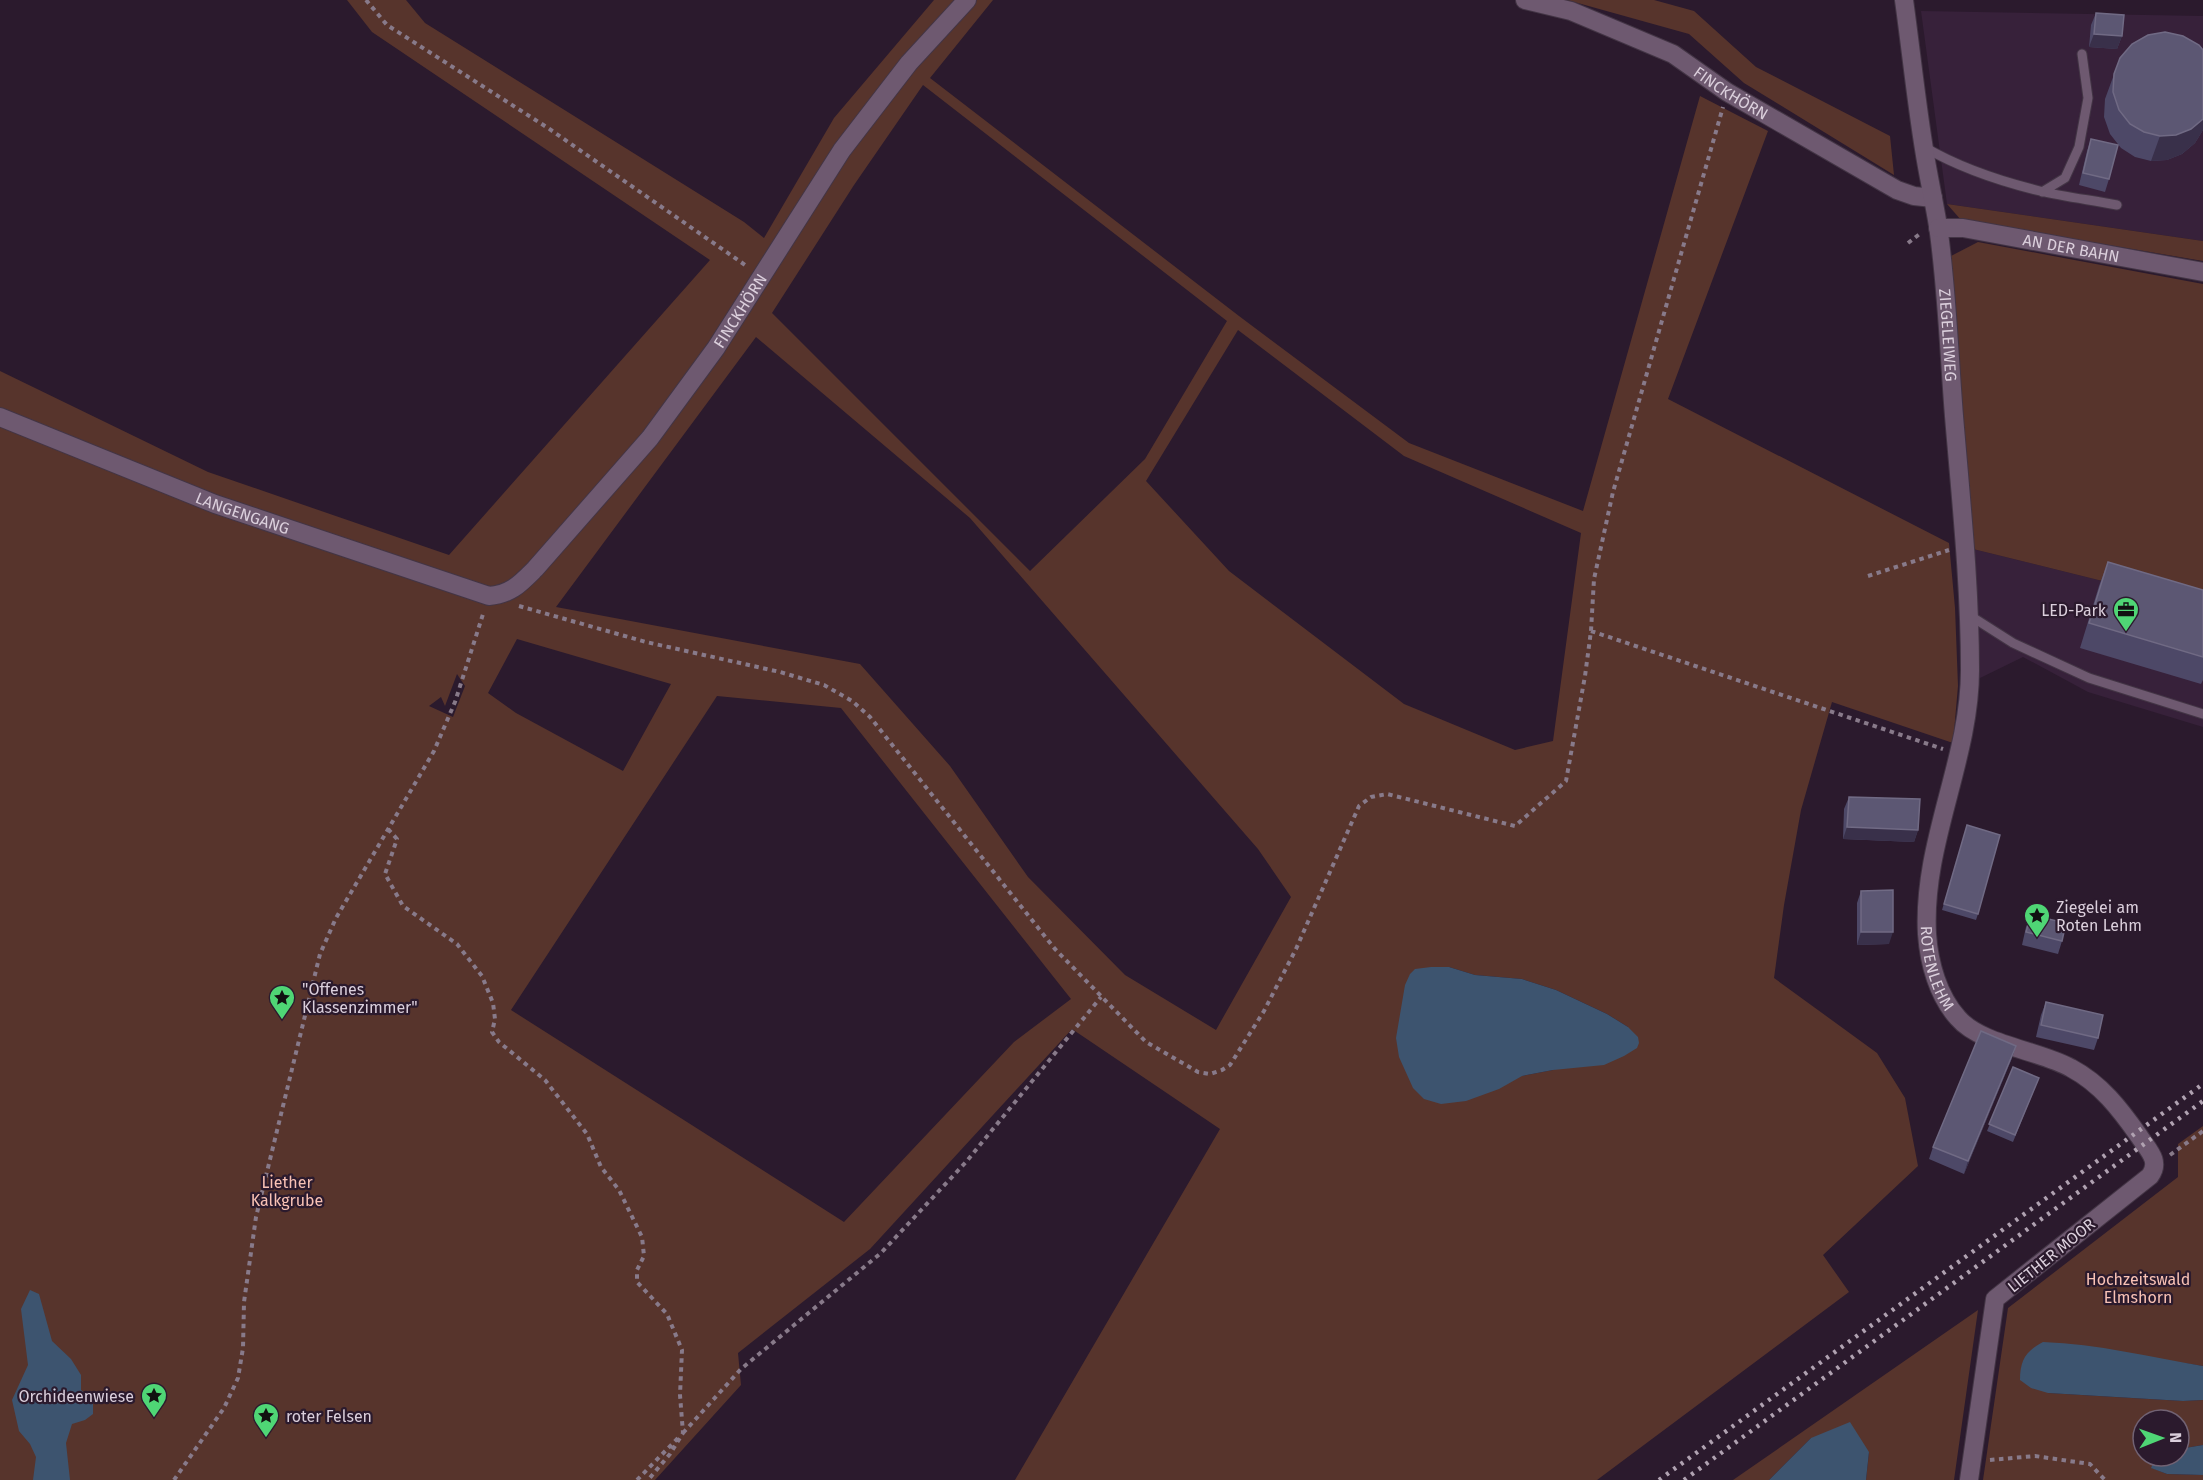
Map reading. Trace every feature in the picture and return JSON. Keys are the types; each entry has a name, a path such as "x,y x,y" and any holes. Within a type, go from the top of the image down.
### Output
{"street":[{"name":"FINCKHÖRN","path":"497,596 519,585 535,569 650,438 716,348 842,150 909,63 967,0"},
{"name":"FINCKHÖRN","path":"1525,0 1571,11 1673,54 1727,92 1897,190 1914,196 1933,198"},
{"name":"ZIEGELEIWEG","path":"1904,0 1924,147 1938,228 1964,546 1970,670"},
{"name":"AN DER BAHN","path":"1938,228 1964,228 2203,272"},
{"name":"LANGENGANG","path":"0,417 215,504 497,596"},
{"name":"ROTENLEHM","path":"1970,670 1965,731 1937,839 1929,882 1927,935 1932,969 1946,1000 1958,1019 1976,1033 2070,1067 2097,1085 2115,1102 2155,1162"},
{"name":"LIETHER MOOR","path":"1969,1480 1995,1299 2150,1176 2155,1162"}],"lane":[{"path":"2042,192 2065,178 2079,147 2088,98 2082,54"},
{"path":"1924,147 1948,160 1999,180 2042,192 2117,205"},
{"path":"1967,614 2013,643 2088,678 2203,714"}],"path":[{"path":"366,0 387,25 548,128 762,277"},
{"path":"174,1480 224,1408 238,1378 243,1348 244,1302 256,1217 320,954 336,918 434,751 497,596 517,605 635,639 780,672 824,685 852,701 870,717 1055,949 1146,1042 1198,1072 1210,1074 1222,1071 1230,1065 1264,1011 1296,949 1359,806 1371,797 1387,794 1515,826 1566,781 1591,631 1594,579 1613,492 1727,92"},
{"path":"1868,576 1964,546"},
{"path":"1591,631 1960,754"},
{"path":"388,829 397,839 385,874 403,906 457,944 482,976 493,1003 495,1018 492,1032 499,1042 545,1080 587,1134 601,1167 619,1190 642,1237 644,1256 637,1269 637,1282 667,1314 682,1350 680,1395 683,1433 670,1454 648,1480"},
{"path":"637,1480 741,1369 881,1253 966,1162 1101,997"},
{"path":"2155,1162 2203,1131"},
{"path":"1971,1461 2035,1456 2090,1464 2105,1480"}],"shaded area":[{"path":"1921,11 2203,16 2203,241 1947,204"},
{"path":"1973,549 2203,606 2203,727 2088,692 2023,657 1978,679"}],"green space":[{"name":"Liether Kalkgrube","path":"347,0 406,0 425,23 744,222 764,238 834,118 934,0 993,0 930,78 1239,316 1409,443 1583,511 1700,96 1768,131 1668,399 1949,543 1955,608 1958,686 1953,743 1832,702 1801,810 1784,905 1774,978 1877,1053 1905,1098 1918,1166 1823,1255 1849,1292 1597,1480 1015,1480 1220,1129 1072,1029 870,1249 738,1353 741,1385 655,1480 0,1480 0,371 208,472 449,555 710,260 372,32","holes":["923,85 1227,321 1145,459 1030,571 772,313 854,185","1238,330 1404,456 1581,533 1553,741 1515,750 1404,704 1229,571 1146,481","756,337 970,518 1258,849 1291,897 1216,1030 1125,975 1028,877 950,766 860,664 556,607","517,639 671,684 623,771 516,713 488,693","457,674 465,686 453,717 429,706 441,697 445,706","717,696 841,708 1071,999 1014,1042 844,1222 511,1010","1449,967 1475,975 1522,979 1556,990 1607,1014 1628,1027 1553,1070 1522,1076"]},
{"path":"1567,0 1654,0 1694,11 1756,67 1890,136 1894,175 1744,83 1689,34"},
{"path":"1947,204 2203,241 2203,261 1961,220"},
{"path":"1978,242 2203,284 2203,606 1973,549 1951,256"},
{"name":"Hochzeitswald Elmshorn","path":"2203,1126 2203,1366 2184,1363 2048,1393 2183,1401 2203,1400 2203,1445 2191,1447 2191,1408 2131,1408 2131,1468 2152,1468 2167,1474 2203,1475 2203,1480 1983,1480 2008,1308 2178,1177 2178,1144"},
{"path":"1978,1310 1954,1480 1866,1480 1869,1452 1811,1438 1769,1480 1733,1480"}],"water":[{"path":"1449,967 1475,975 1522,979 1556,990 1607,1014 1628,1027 1638,1037 1639,1043 1637,1048 1604,1065 1553,1070 1522,1076 1499,1089 1466,1101 1441,1104 1424,1099 1413,1088 1399,1057 1396,1038 1405,985 1410,974 1415,969"},
{"path":"30,1290 39,1294 52,1341 71,1359 81,1375 81,1390 93,1400 93,1414 85,1420 72,1424 66,1443 70,1480 33,1480 36,1457 30,1444 19,1431 12,1400 28,1365 21,1309"},
{"path":"2043,1342 2104,1348 2203,1366 2203,1400 2183,1401 2048,1393 2031,1388 2020,1380 2021,1367 2028,1353"},
{"path":"1850,1422 1869,1452 1866,1480 1769,1480 1811,1438"},
{"path":"2203,1445 2203,1475 2167,1474 2151,1468 2191,1468 2191,1447"}],"building":[{"path":"2096,13 2124,15 2122,36 2094,34"},
{"path":"2165,32 2183,36 2199,45 2203,50 2203,119 2191,129 2176,135 2160,136 2144,132 2130,124 2119,110 2113,92 2114,74 2120,58 2132,44 2148,35"},
{"path":"2091,139 2118,145 2109,179 2083,173"},
{"path":"2108,562 2203,590 2203,657 2089,623"},
{"path":"1849,797 1920,799 1918,830 1847,827"},
{"path":"1967,825 2000,835 1978,914 1944,904"},
{"path":"1893,890 1893,932 1861,932 1861,891"},
{"path":"2031,915 2066,923 2062,941 2026,932"},
{"path":"2046,1002 2103,1015 2098,1038 2041,1025"},
{"path":"1981,1031 2016,1046 1968,1161 1933,1147"},
{"path":"2013,1067 2039,1078 2015,1135 1989,1124"}],"railway":[{"path":"1659,1480 2203,1084"},
{"path":"1684,1480 2203,1101"}],"place":[{"name":"LED-Park","path":"2126,633"},
{"name":"Ziegelei am Roten Lehm","path":"2037,939"},
{"name":"\"Offenes Klassenzimmer\"","path":"282,1021"},
{"name":"Orchideenwiese","path":"154,1419"},
{"name":"roter Felsen","path":"266,1439"}]}
